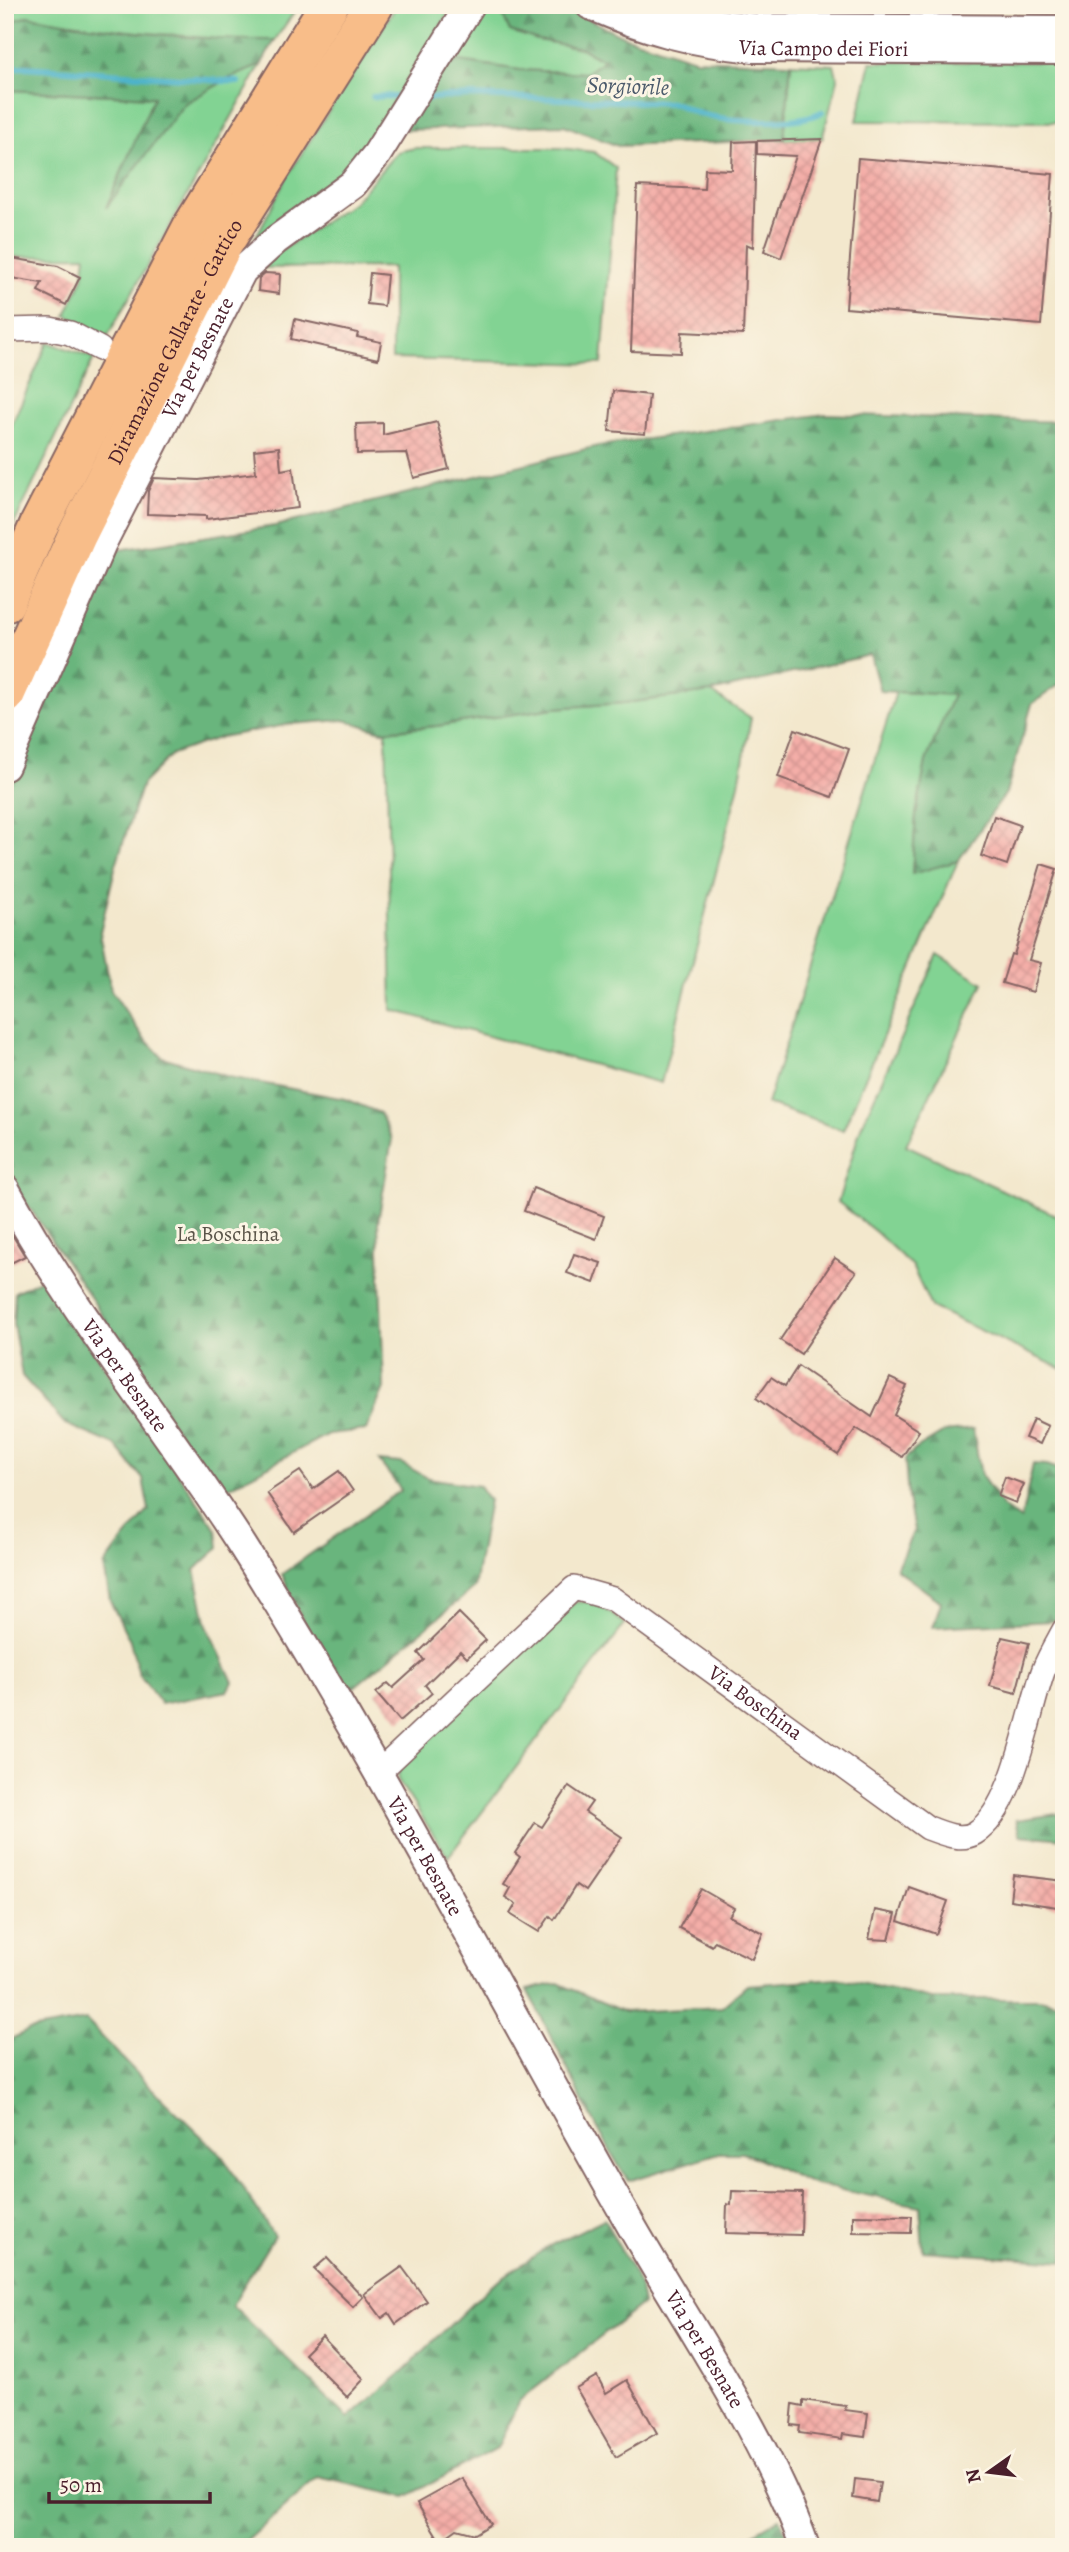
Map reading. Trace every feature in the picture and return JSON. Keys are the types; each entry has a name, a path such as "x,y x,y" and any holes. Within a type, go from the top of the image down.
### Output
{"highway":[{"name":"Diramazione Gallarate - Gattico","path":"5,603 39,525 192,228 330,5"},
{"name":"Diramazione Gallarate - Gattico","path":"5,695 77,535 223,244 374,5"}],"street":[{"name":"Via per Besnate","path":"5,766 169,397 242,271 276,240 352,184 377,154 470,5"},
{"name":"Via Campo dei Fiori","path":"590,5 637,25 706,43 754,48 1064,50"},
{"name":"Via Campo dei Fiori","path":"640,5 710,23 755,28 1064,30"},
{"path":"5,330 50,329 70,333 100,349"},
{"name":"Via per Besnate","path":"5,1189 36,1245 241,1544 379,1772 627,2219 763,2453 805,2547"},
{"name":"Via Boschina","path":"379,1772 574,1588 613,1599 928,1828 954,1837 974,1834 988,1821 1005,1793 1024,1745 1044,1669 1064,1630"}],"green space":[{"path":"5,5 299,5 275,40 232,40 102,29 28,16 5,24"},
{"path":"397,5 454,5 346,177 255,239 288,175"},
{"path":"477,5 498,5 510,31 538,40 581,48 604,60 586,73 520,70 446,59"},
{"path":"498,5 560,5 623,36 695,59 791,63 784,140 618,146 564,125 405,130 446,59 520,70 586,73 604,60 581,48 538,40 510,31"},
{"path":"28,16 151,34 275,40 261,65 228,79 184,104 106,208 154,97 5,90 5,24"},
{"path":"871,62 1061,62 1057,122 857,121"},
{"path":"791,63 834,65 838,79 822,139 784,140"},
{"path":"261,65 107,337 66,315 83,278 86,256 5,257 5,90 154,97 108,204 184,104 228,79"},
{"path":"415,148 560,148 594,152 616,168 602,364 392,359 392,267 255,268 354,202 397,152"},
{"path":"48,342 94,358 5,543 5,440"},
{"name":"La Boschina","path":"825,414 1064,422 1064,681 1032,704 1006,793 958,861 912,874 916,815 926,761 953,695 880,691 870,655 711,692 624,703 554,708 437,726 382,731 344,720 291,724 221,737 172,754 142,784 115,868 100,932 111,990 143,1037 162,1057 229,1077 345,1099 380,1113 392,1139 378,1222 384,1388 366,1430 328,1434 220,1492 126,1358 97,1307 12,1182 5,1166 5,791 118,550 275,526 598,446"},
{"path":"711,692 751,718 739,784 661,1083 392,1010 386,731 554,708 624,703"},
{"path":"896,692 954,694 926,762 916,815 912,873 958,861 843,1130 767,1104"},
{"path":"938,955 983,983 906,1145 1064,1219 1064,1370 931,1307 912,1266 838,1202 861,1127"},
{"path":"43,1278 217,1530 219,1547 195,1570 207,1626 233,1682 228,1691 161,1704 139,1674 130,1641 110,1601 104,1566 149,1510 143,1479 115,1445 65,1424 22,1376 13,1324 15,1292"},
{"path":"973,1429 981,1475 1004,1508 1021,1520 1033,1464 1047,1465 1064,1471 1064,1603 1054,1621 933,1627 941,1602 896,1569 914,1530 905,1459 944,1432"},
{"path":"379,1461 401,1463 428,1478 479,1486 489,1500 474,1588 347,1693 301,1617 282,1574 401,1490"},
{"path":"575,1602 595,1602 625,1624 448,1857 398,1780 399,1763"},
{"path":"1064,1813 1064,1839 1020,1835 1016,1820"},
{"path":"837,1978 932,1999 1039,1999 1064,2004 1064,2261 923,2251 920,2206 812,2184 742,2153 719,2153 628,2181 588,2110 527,1990 558,1983 624,2012 722,2007 747,1985"},
{"path":"86,2020 145,2082 222,2156 274,2236 232,2305 348,2418 400,2374 490,2286 549,2246 604,2219 639,2283 643,2304 519,2401 497,2448 406,2497 318,2477 240,2547 5,2547 5,2042 29,2030"},
{"path":"780,2518 791,2547 722,2547 742,2540"}],"building":[{"path":"822,139 781,258 764,251 796,156 757,154 757,141"},
{"path":"756,141 753,247 746,244 743,335 682,332 681,353 631,351 637,186 704,189 705,169 732,170 733,142"},
{"path":"858,158 1053,174 1041,325 846,308"},
{"path":"5,257 58,266 80,277 66,305 38,291 42,283 5,277"},
{"path":"265,273 280,274 279,294 258,291 259,278"},
{"path":"370,273 387,275 384,306 367,304"},
{"path":"295,319 358,333 357,337 381,342 378,359 291,339"},
{"path":"613,391 649,395 645,434 609,431"},
{"path":"437,422 449,469 414,478 407,453 357,454 356,424 383,423 383,435"},
{"path":"279,447 281,470 293,468 298,508 206,519 206,516 147,514 148,491 154,478 199,480 256,473 254,450"},
{"path":"795,729 849,749 832,797 778,777"},
{"path":"994,816 1020,825 1007,865 981,856"},
{"path":"1041,864 1057,869 1029,960 1041,963 1033,992 1002,983 1011,954 1014,955"},
{"path":"533,1188 604,1216 596,1239 524,1211"},
{"path":"5,1223 25,1256 5,1266"},
{"path":"574,1254 601,1263 594,1283 567,1273"},
{"path":"835,1258 856,1272 801,1354 780,1340"},
{"path":"798,1366 872,1417 890,1378 907,1386 894,1415 919,1431 902,1457 856,1428 838,1455 756,1398 771,1377 785,1386"},
{"path":"1033,1419 1048,1426 1040,1444 1025,1438"},
{"path":"300,1471 313,1489 339,1471 353,1491 294,1532 267,1493"},
{"path":"1005,1477 1024,1484 1016,1503 998,1496"},
{"path":"459,1613 486,1640 467,1658 460,1651 425,1685 432,1693 400,1721 376,1693 388,1683 393,1688 424,1660 418,1653"},
{"path":"1002,1637 1029,1643 1016,1693 990,1686"},
{"path":"569,1786 592,1802 585,1812 622,1837 585,1891 576,1885 554,1920 550,1916 539,1932 510,1914 516,1904 505,1897 510,1888 503,1884 520,1857 515,1853 535,1823 542,1827"},
{"path":"1013,1875 1064,1881 1064,1908 1010,1900"},
{"path":"909,1887 948,1901 936,1934 898,1921"},
{"path":"701,1889 734,1908 729,1916 763,1933 752,1959 715,1941 712,1946 679,1928"},
{"path":"875,1910 896,1914 889,1940 869,1939"},
{"path":"732,2191 802,2193 801,2235 726,2233 727,2204 731,2205"},
{"path":"853,2215 912,2216 911,2233 853,2232"},
{"path":"327,2258 363,2297 353,2307 314,2269"},
{"path":"402,2267 427,2301 396,2324 389,2313 382,2318 364,2294"},
{"path":"322,2336 364,2379 347,2397 304,2354"},
{"path":"597,2376 606,2393 627,2380 657,2433 616,2457 576,2388"},
{"path":"803,2400 846,2406 845,2410 868,2413 865,2437 843,2434 842,2439 799,2433 800,2426 791,2425 793,2404 803,2406"},
{"path":"462,2478 491,2524 475,2534 457,2529 440,2541 417,2503"},
{"path":"855,2479 880,2482 877,2502 853,2498"}],"waterway":[{"name":"Sorgiorile","path":"5,68 25,67 238,82"},
{"name":"Sorgiorile","path":"428,98 471,96 674,103 704,115 747,121 781,121 822,112"},
{"name":"Sorgiorile","path":"373,97 400,98"}]}
